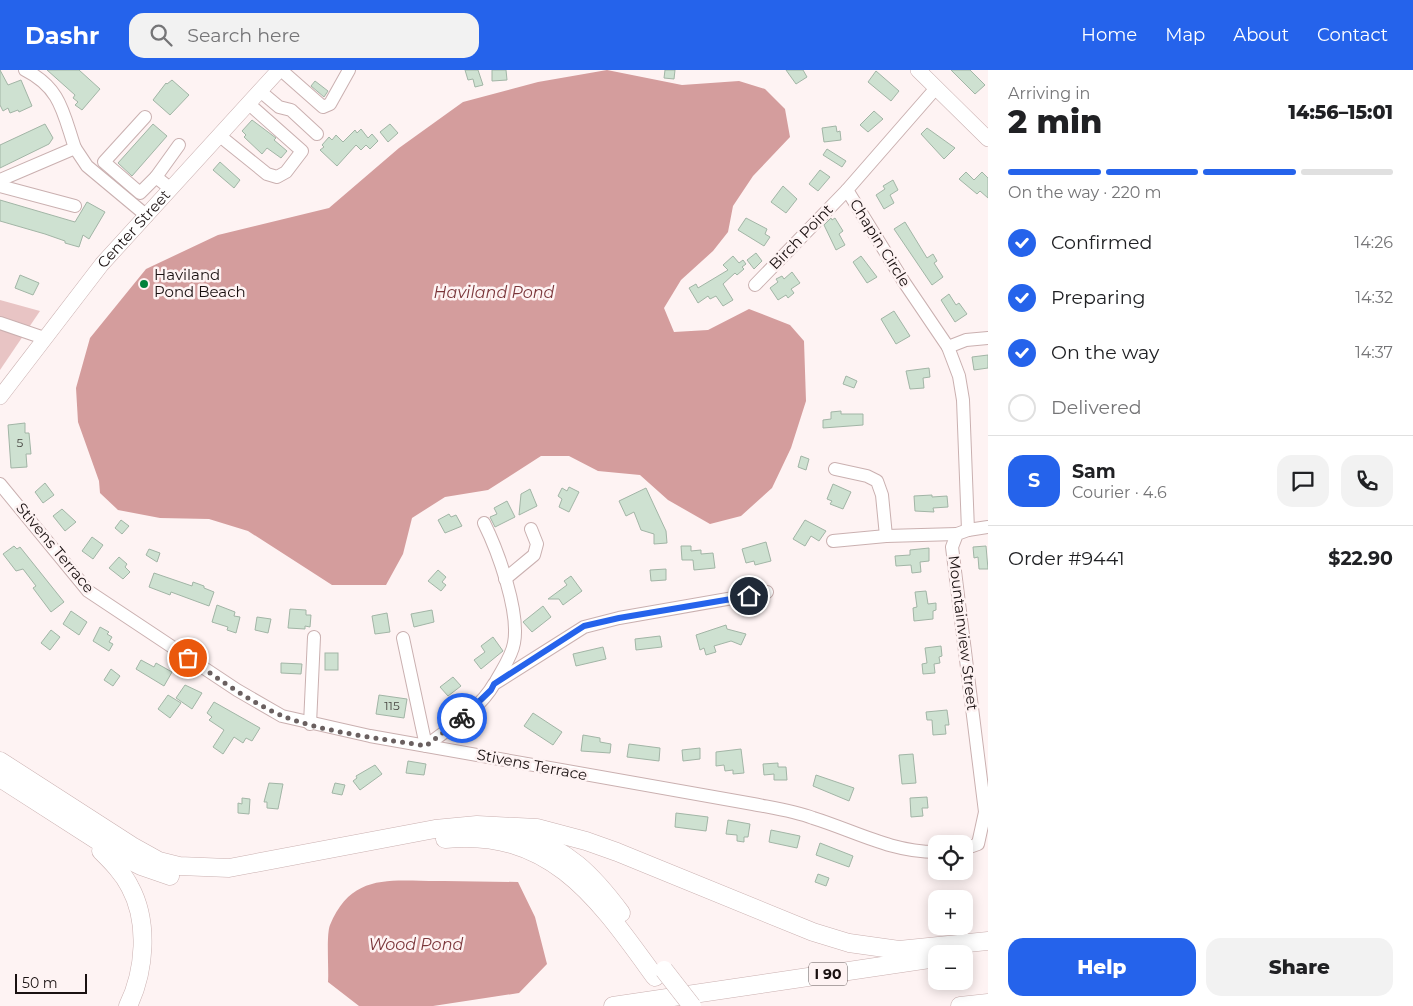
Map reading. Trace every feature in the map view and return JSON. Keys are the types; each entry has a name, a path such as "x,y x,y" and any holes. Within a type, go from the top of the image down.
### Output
{"highway":[{"path":"0,761 132,846 159,860 180,866 229,868 435,829 497,825 537,828 559,833 617,852 813,932 849,943 899,950 988,942"},
{"path":"0,778 141,866 179,878 196,880 254,876 439,840 471,838 520,846 557,866 593,895 660,973 692,1006"},
{"path":"79,829 118,868 130,887 138,906 142,946 141,964 128,1006"},
{"path":"435,829 502,830 533,838 558,850 578,863 601,885 660,973 678,1006"},
{"path":"973,952 988,950"},
{"name":"I 90","path":"613,1006 928,959"},
{"path":"960,1006 988,1003"}],"main road":[{"name":"Center Street","path":"0,397 102,264 280,70"},
{"path":"918,70 988,139"}],"street":[{"path":"25,70 42,78 58,98 75,148 87,166 147,216"},
{"path":"280,70 323,107 330,104 349,70"},
{"name":"Chapin Circle","path":"936,88 847,190 904,282 948,347"},
{"path":"260,91 279,107 291,110 317,134"},
{"path":"220,136 267,174 277,177 286,172 302,151 249,104"},
{"path":"145,117 104,162 140,194 180,145"},
{"path":"0,180 75,148"},
{"path":"156,176 171,189"},
{"path":"0,186 75,206"},
{"name":"Birch Point","path":"755,285 847,190"},
{"path":"0,323 44,338"},
{"path":"948,347 966,340 988,338"},
{"name":"Mountainview Street","path":"948,347 959,376 963,400 962,532 952,547 982,728 985,810 978,844 973,846"},
{"path":"835,469 867,476 877,481 882,496 886,536"},
{"name":"Stivens Terrace","path":"0,484 88,591 237,690 282,716 310,724 426,746 753,804 814,818 867,839 904,850 928,852"},
{"path":"403,638 426,746 463,717 491,690 514,644 515,624 505,579 497,553 484,523"},
{"path":"833,541 962,532 988,528"},
{"path":"505,579 534,555 538,544 531,529"},
{"path":"494,684 584,626 619,618 768,592"},
{"path":"310,724 314,637"}],"shaded area":[{"path":"0,300 40,311 0,370"}],"water":[{"name":"Haviland Pond","path":"607,70 682,85 739,81 765,89 785,109 790,137 753,176 733,206 728,232 713,251 681,280 664,308 674,332 708,330 749,309 790,325 804,341 806,401 791,448 772,488 741,516 710,524 668,500 640,475 598,471 569,456 541,456 488,490 445,497 412,518 403,554 386,585 332,585 248,531 209,519 160,518 118,510 100,493 99,481 78,422 76,388 90,338 146,269 218,235 329,208 399,148 463,102 538,82"},
{"name":"Wood Pond","path":"392,881 518,882 535,917 547,964 519,993 433,1006 359,1006 328,982 328,936 330,925 339,907 350,895 363,887"}],"building":[{"path":"0,70 8,85 21,80 32,106 19,112 18,110 10,113 8,108 3,111 0,105"},
{"path":"47,70 79,70 100,89 82,110 75,105 78,102 73,98 75,95"},
{"path":"465,70 478,70 483,85 475,87 473,79 468,80"},
{"path":"492,70 506,70 507,80 492,81"},
{"path":"665,70 675,70 674,79 664,78"},
{"path":"786,70 803,70 807,77 796,84"},
{"path":"951,70 970,70 985,85 975,94"},
{"path":"876,71 899,91 891,101 868,82"},
{"path":"172,80 189,95 170,115 153,100 166,83"},
{"path":"315,81 328,91 324,97 311,86"},
{"path":"874,111 883,119 868,132 860,125"},
{"path":"252,120 276,138 274,140 287,151 281,158 267,148 262,154 244,137 246,135 242,131"},
{"path":"45,124 53,138 49,144 0,168 0,145"},
{"path":"153,124 167,136 132,176 118,163"},
{"path":"390,124 398,133 388,142 380,132"},
{"path":"836,126 837,132 840,131 841,140 824,142 822,128"},
{"path":"927,128 955,148 944,159 921,134"},
{"path":"361,129 368,138 372,134 378,141 370,149 366,145 361,150 356,145 337,166 320,150 324,147 322,145 329,137 332,140 336,135 343,142 355,130 357,133"},
{"path":"827,149 846,161 842,167 823,155"},
{"path":"220,162 240,180 234,188 213,170"},
{"path":"820,170 830,177 818,191 809,184"},
{"path":"966,172 974,180 982,172 988,178 988,198 980,191 977,194 959,179"},
{"path":"893,180 898,190 890,195 894,203 884,209 876,195 885,189 883,186"},
{"path":"783,186 797,199 786,213 771,202"},
{"path":"0,200 75,222 87,202 105,212 89,239 83,235 79,247 45,234 0,221"},
{"path":"746,218 767,229 765,234 770,237 764,246 738,230"},
{"path":"831,218 832,220 835,218 843,231 839,234 845,245 836,250 824,225"},
{"path":"905,222 927,258 933,254 937,261 934,263 943,277 932,285 894,229"},
{"path":"756,253 762,261 754,269 747,260"},
{"path":"733,256 739,263 743,260 746,264 742,267 744,269 737,275 735,273 723,284 733,300 723,306 716,296 710,299 708,296 698,303 689,288 696,284 698,288 728,270 723,265"},
{"path":"861,256 877,277 867,283 853,262"},
{"path":"792,272 800,283 791,289 794,293 788,298 786,295 778,300 770,288 778,282 776,279 782,276 784,279"},
{"path":"20,275 39,283 33,295 15,288"},
{"path":"949,294 956,305 959,303 967,314 955,322 941,300"},
{"path":"894,311 910,336 896,344 881,319"},
{"path":"988,355 988,368 974,370 972,357"},
{"path":"929,368 930,377 923,378 924,388 910,389 906,371"},
{"path":"846,376 857,381 854,388 843,384"},
{"path":"841,411 841,414 863,414 863,425 823,428 823,420 831,419 831,412"},
{"path":"25,423 25,433 29,433 31,454 26,454 27,467 11,468 8,425"},
{"path":"801,456 809,459 806,470 798,467"},
{"path":"45,483 54,495 43,503 35,492"},
{"path":"833,484 851,492 843,509 830,504 832,501 827,499"},
{"path":"569,487 579,492 569,512 559,507 562,499 558,496 562,488 567,491"},
{"path":"646,488 666,531 667,543 654,544 654,534 641,530 634,512 626,516 619,501"},
{"path":"530,489 537,506 519,515 521,494"},
{"path":"932,495 932,497 947,496 948,507 933,508 934,512 915,511 914,496"},
{"path":"507,501 515,517 495,527 490,517 497,514 494,508"},
{"path":"62,509 76,522 65,531 53,516"},
{"path":"449,514 451,517 456,515 462,526 445,533 438,520"},
{"path":"121,520 129,526 122,534 115,528"},
{"path":"805,520 826,531 819,541 811,536 805,546 793,539"},
{"path":"92,537 103,545 93,559 82,551"},
{"path":"766,542 771,561 755,565 754,561 746,563 742,549"},
{"path":"14,546 17,549 20,547 64,602 51,612 33,588 36,586 23,569 16,571 3,554"},
{"path":"681,546 691,546 691,551 701,550 701,554 713,553 715,568 694,570 693,560 682,560"},
{"path":"986,546 988,569 979,569 978,557 974,558 973,547"},
{"path":"929,548 929,561 920,562 921,572 912,573 911,565 896,566 895,556 910,555 910,550"},
{"path":"149,549 160,553 157,562 146,555"},
{"path":"119,557 127,564 125,567 130,572 123,579 109,568"},
{"path":"666,569 666,580 651,581 650,570"},
{"path":"438,570 446,577 442,582 446,585 441,591 428,581"},
{"path":"154,573 192,586 193,582 214,592 209,606 171,592 170,595 149,587"},
{"path":"571,576 582,591 563,605 559,599 548,599 567,585 564,581"},
{"path":"926,591 928,604 936,603 933,619 914,621 913,608 917,607 915,592"},
{"path":"217,605 235,612 234,616 240,617 236,633 227,630 228,627 212,622"},
{"path":"543,606 551,617 532,632 523,622"},
{"path":"290,609 306,610 306,615 311,615 310,627 305,626 305,629 288,628"},
{"path":"432,610 434,622 414,627 411,614"},
{"path":"71,611 87,622 79,635 63,624"},
{"path":"387,613 390,632 375,634 372,616"},
{"path":"257,617 271,619 268,633 255,630"},
{"path":"726,625 727,629 746,634 741,645 731,641 714,646 716,652 706,655 704,648 700,650 696,635"},
{"path":"100,627 109,632 107,634 112,637 109,642 113,644 109,651 93,641"},
{"path":"51,630 60,637 50,650 41,643"},
{"path":"660,636 662,647 636,650 635,639"},
{"path":"493,637 503,651 481,669 474,660 485,652 481,646"},
{"path":"941,646 942,656 939,657 940,663 934,664 935,673 923,674 922,664 927,663 925,648"},
{"path":"603,647 606,659 576,666 573,654"},
{"path":"325,653 338,653 338,670 325,670"},
{"path":"141,660 154,667 156,663 172,672 164,686 136,669"},
{"path":"281,663 302,664 301,674 281,673"},
{"path":"111,669 120,676 113,686 104,680"},
{"path":"453,677 461,686 448,696 440,687"},
{"path":"185,685 202,693 192,709 176,698"},
{"path":"168,695 181,703 170,718 158,709"},
{"path":"379,695 407,699 404,718 376,714"},
{"path":"214,702 260,728 252,741 246,738 243,743 234,737 223,754 213,747 224,730 209,720 212,717 207,713"},
{"path":"947,710 949,725 945,725 946,734 933,735 932,720 927,720 926,712"},
{"path":"533,713 562,732 553,745 524,726"},
{"path":"583,735 600,738 600,742 611,744 610,753 581,751"},
{"path":"629,744 660,748 659,761 627,757"},
{"path":"700,748 700,759 683,761 682,750"},
{"path":"741,749 744,773 733,774 733,770 725,771 724,765 716,766 716,752"},
{"path":"913,754 916,783 902,784 899,755"},
{"path":"408,761 426,764 424,775 406,773"},
{"path":"778,763 778,767 786,767 787,780 774,780 774,774 764,775 763,764"},
{"path":"375,765 382,774 360,790 353,781 357,778 356,776"},
{"path":"816,775 854,788 849,801 813,786"},
{"path":"269,783 283,784 278,809 267,808 267,802 264,802"},
{"path":"335,783 345,785 342,795 332,793"},
{"path":"927,797 928,808 922,808 923,816 911,817 910,798"},
{"path":"242,798 250,799 249,814 238,813 238,803 242,804"},
{"path":"676,813 708,817 706,831 675,827"},
{"path":"728,820 750,824 748,837 744,837 744,842 737,841 737,835 726,834"},
{"path":"771,830 800,836 797,848 769,842"},
{"path":"820,843 853,856 849,867 816,855"},
{"path":"818,874 829,878 826,886 815,882"}],"way so far":[{"path":"188,658 237,690 282,716 300,722 426,746 462,718"}],"place":[{"name":"Haviland Pond Beach","path":"144,284"}],"route":[{"path":"462,718 491,690 494,684 584,626 619,618 749,596"}]}
